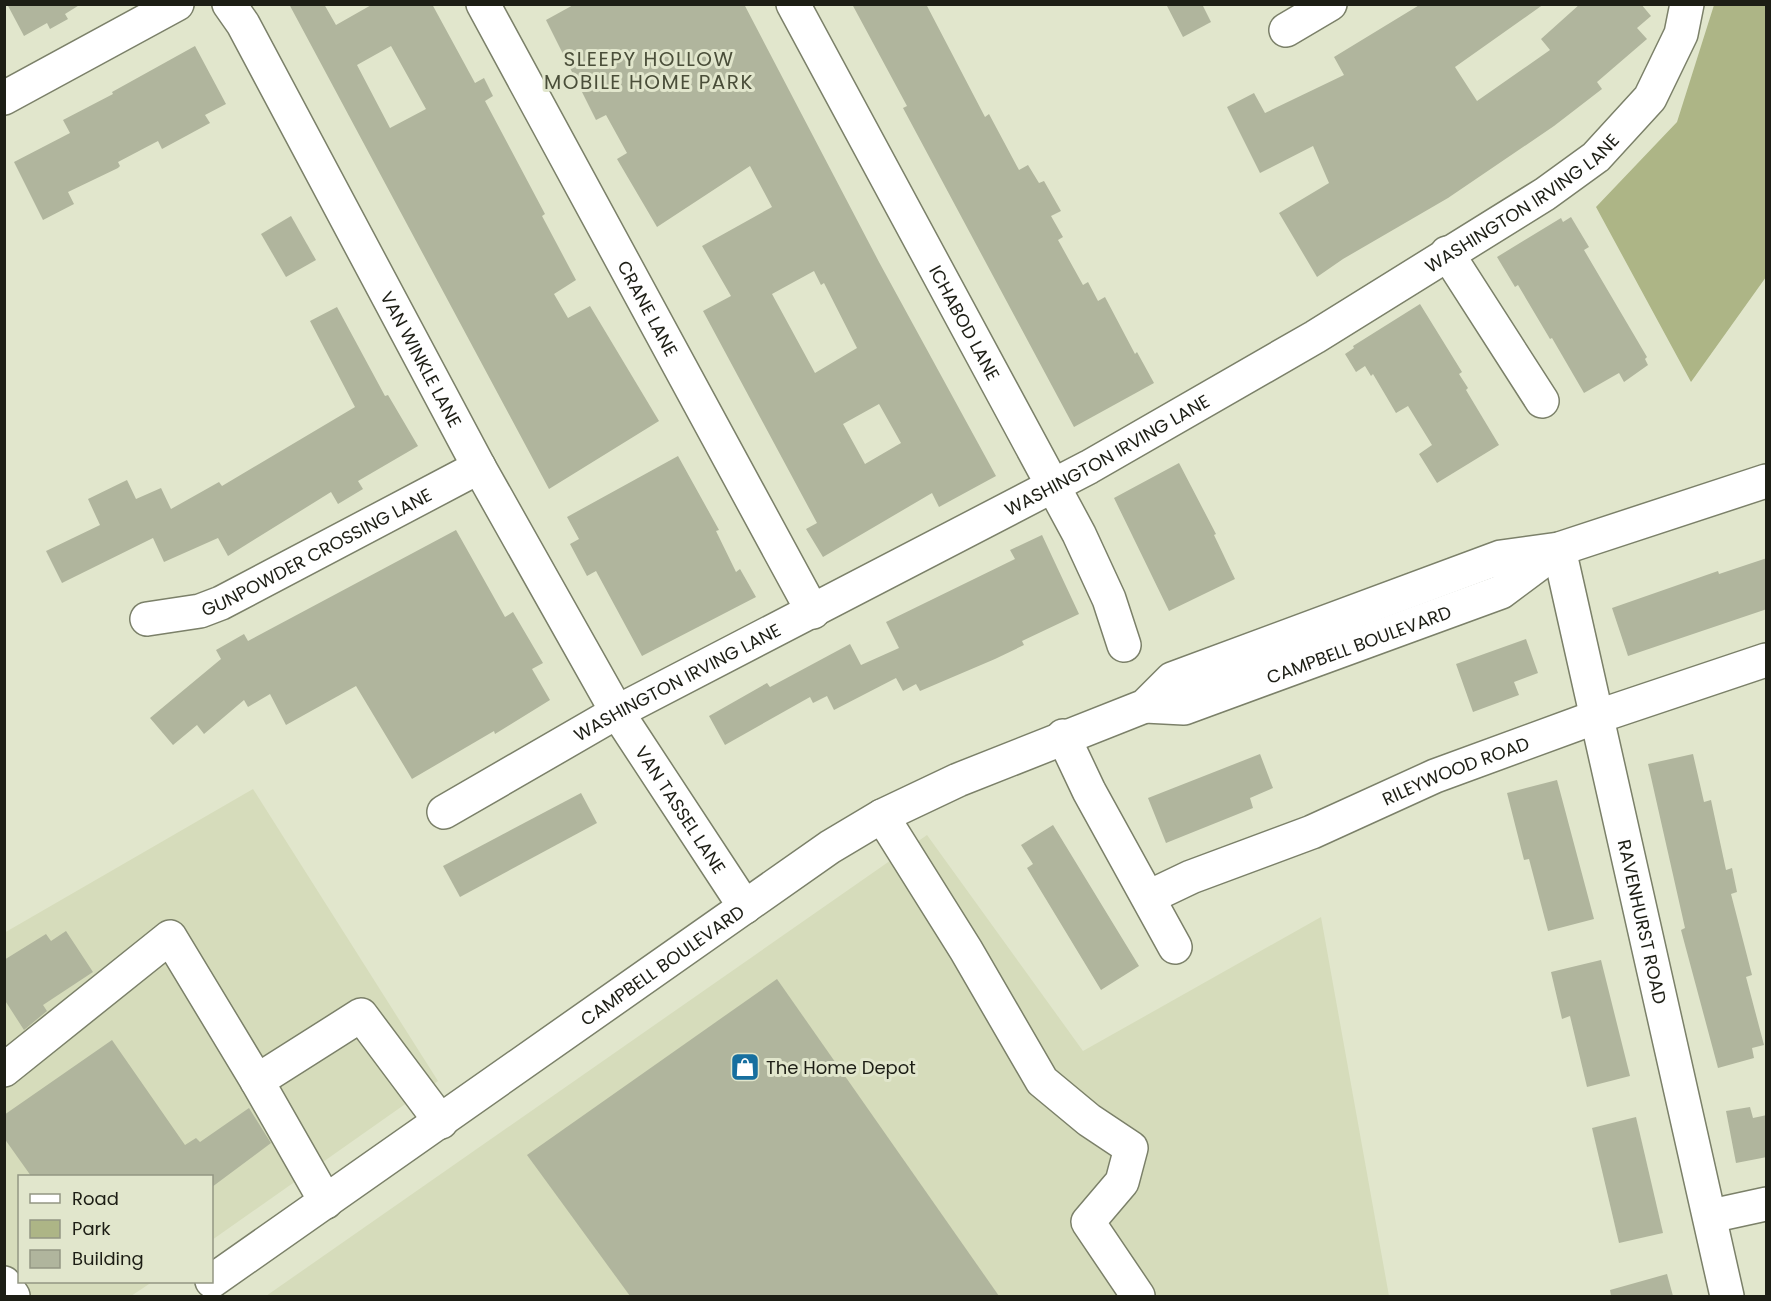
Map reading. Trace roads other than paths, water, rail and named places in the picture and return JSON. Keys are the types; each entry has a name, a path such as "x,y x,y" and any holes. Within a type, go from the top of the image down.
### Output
{"street":[{"path":"4,98 177,4"},
{"name":"VAN WINKLE LANE","path":"229,4 249,35 480,467 617,712"},
{"name":"CRANE LANE","path":"483,4 813,612"},
{"name":"ICHABOD LANE","path":"793,4 1053,484 1109,599 1124,645"},
{"path":"1286,30 1330,4"},
{"name":"WASHINGTON IRVING LANE","path":"444,812 617,712 1089,467 1315,336 1545,194 1596,157 1650,98 1680,34 1687,4"},
{"path":"1447,253 1542,401"},
{"name":"GUNPOWDER CROSSING LANE","path":"147,619 200,611 221,603 480,467"},
{"name":"CAMPBELL BOULEVARD","path":"213,1280 441,1122 830,847 882,816 958,780 1063,736 1145,706 1172,679 1501,557 1559,549 1767,481"},
{"name":"RAVENHURST ROAD","path":"1559,549 1711,1216 1727,1296"},
{"name":"RILEYWOOD ROAD","path":"1149,897 1191,877 1312,832 1435,776 1596,717 1767,660"},
{"name":"VAN TASSEL LANE","path":"617,712 745,907"},
{"path":"1063,736 1089,791 1175,947"},
{"path":"882,816 966,950 1042,1082 1089,1120 1131,1148 1122,1182 1088,1222 1138,1296"},
{"path":"4,1070 170,937 257,1081 326,1202"},
{"path":"257,1081 361,1014 441,1122"},
{"path":"1711,1216 1767,1204"},
{"path":"4,1283 14,1296"},
{"name":"CAMPBELL BOULEVARD","path":"188,1296 208,1283"}],"place":[{"name":"The Home Depot","path":"745,1067"}],"district":[{"name":"SLEEPY HOLLOW MOBILE HOME PARK","path":"649,70"}]}
